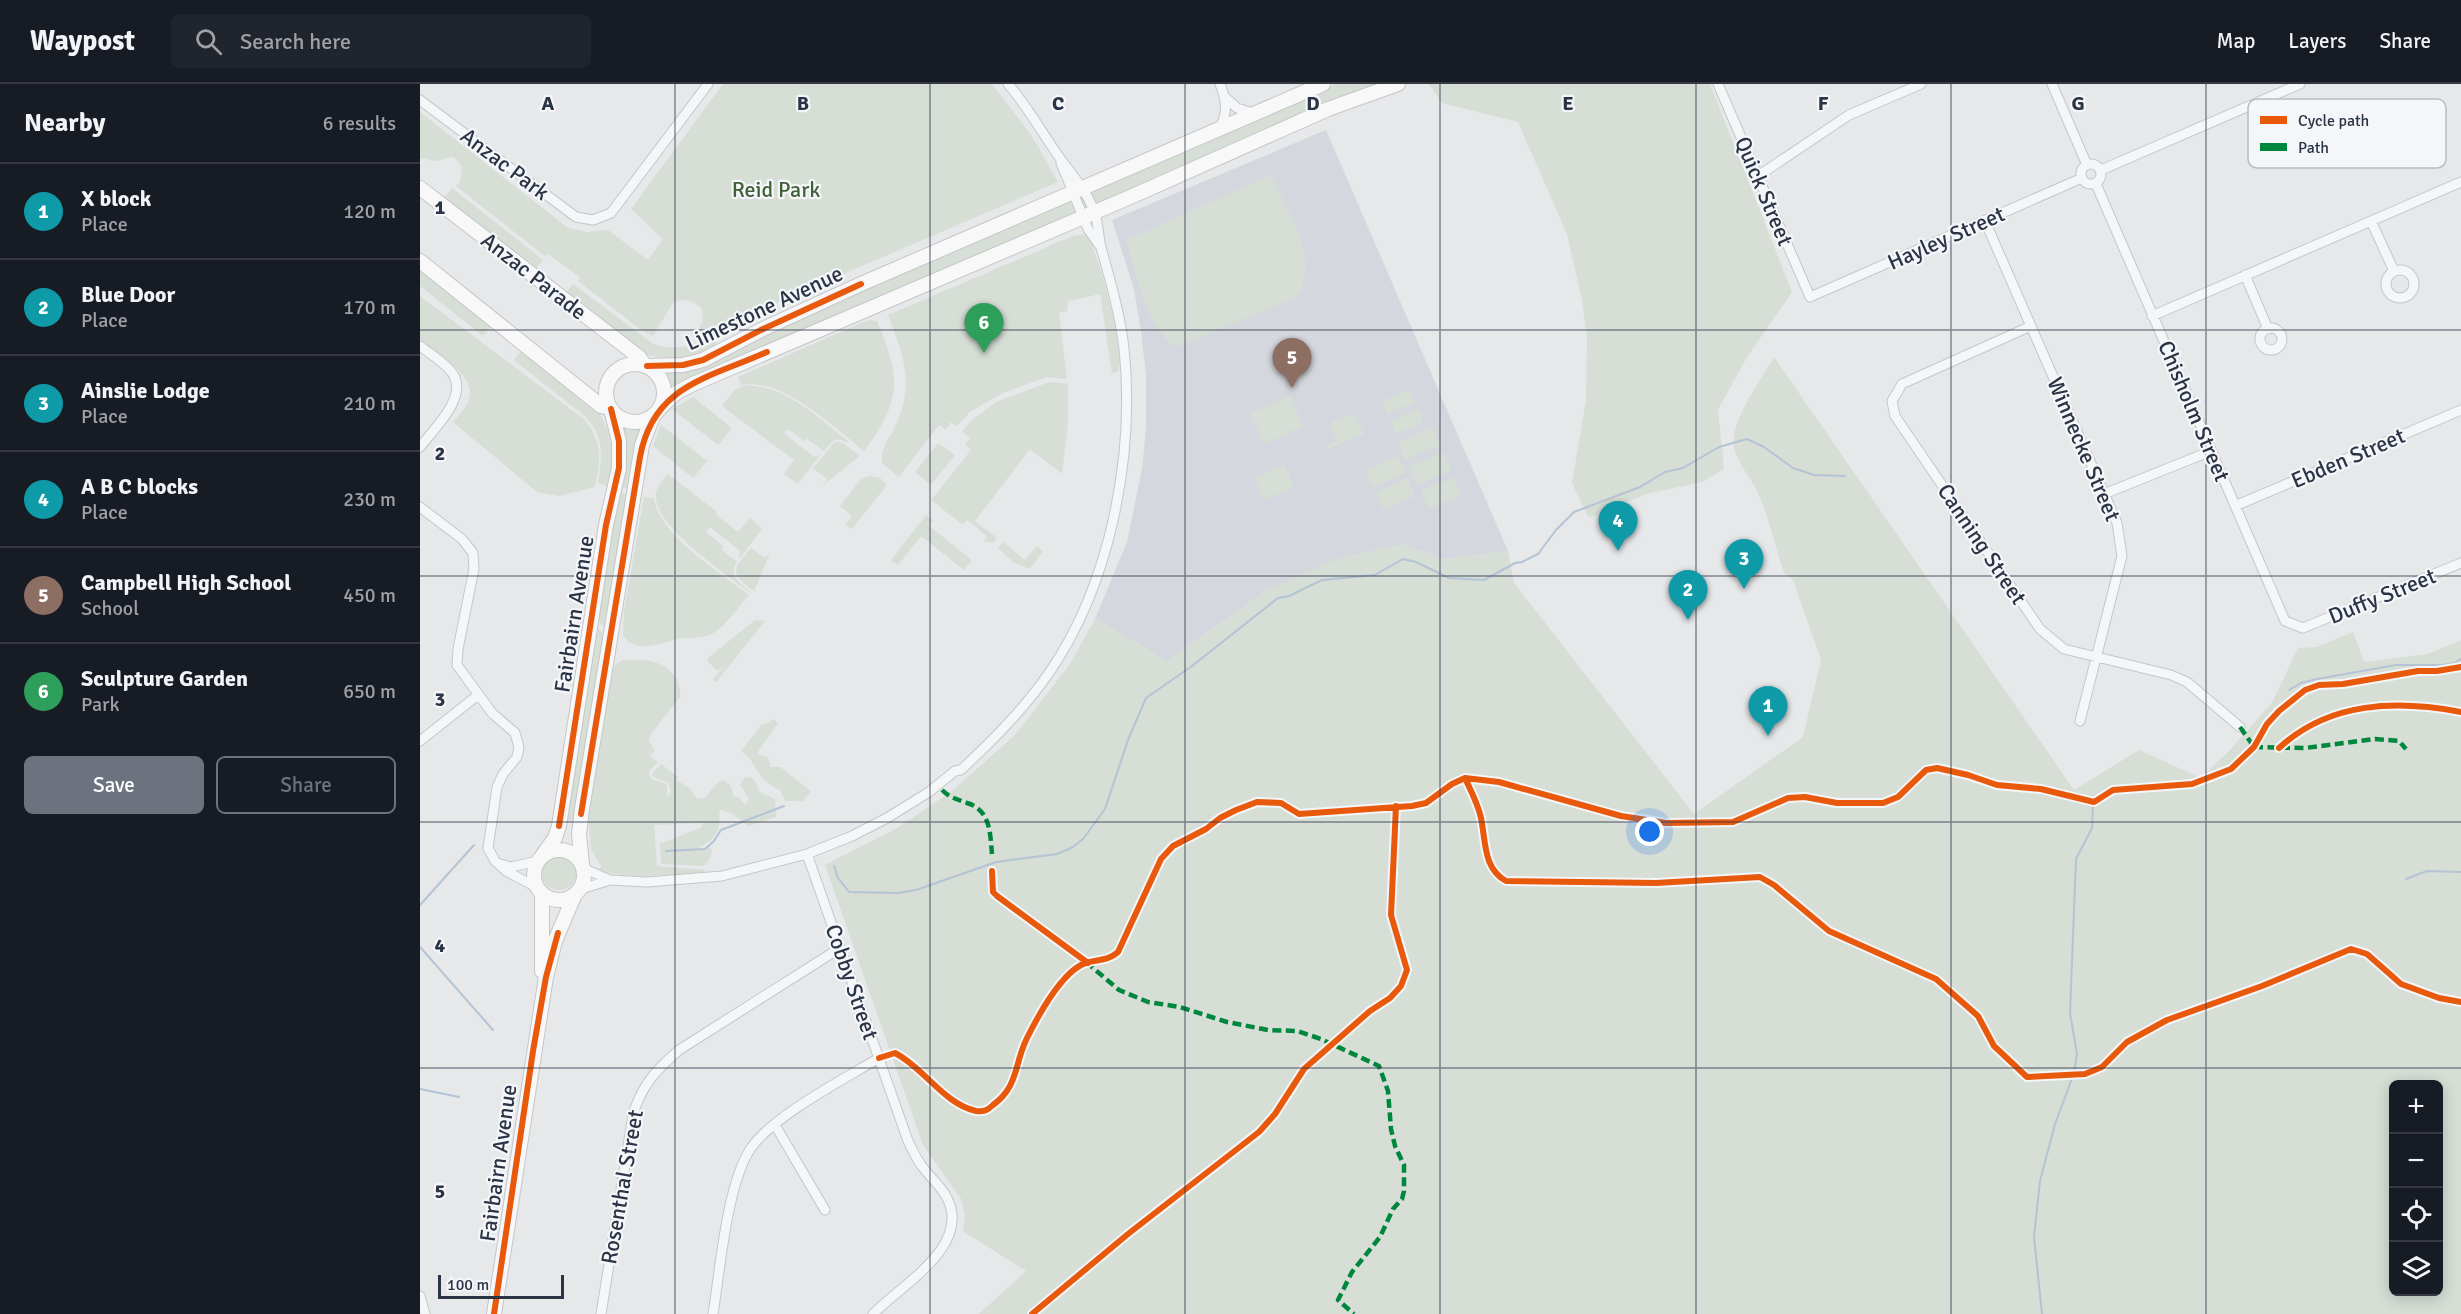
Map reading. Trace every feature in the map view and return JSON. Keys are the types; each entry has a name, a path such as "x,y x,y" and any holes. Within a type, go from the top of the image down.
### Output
{"main road":[{"name":"Limestone Avenue","path":"646,366 683,365 703,360 823,301 1323,84"},
{"name":"Limestone Avenue","path":"657,411 676,393 693,384 1328,109 1398,84"},
{"name":"Anzac Parade","path":"420,188 639,357 646,366"},
{"path":"420,261 601,406 611,409 620,418 631,422 643,421 657,411 664,387 658,375 646,366 638,364 624,366 613,375 607,387 611,409"},
{"name":"Fairbairn Avenue","path":"540,859 555,838 560,820 606,525 620,468 619,441 611,409"},
{"name":"Fairbairn Avenue","path":"583,866 579,839 582,809 642,445 657,411"},
{"path":"553,850 573,854 583,866 584,879 577,892 569,898 557,900 540,890 534,874 540,859 553,850"},
{"name":"Fairbairn Avenue","path":"494,1314 538,1017 542,976 540,890"},
{"name":"Fairbairn Avenue","path":"538,1017 555,941 577,892"}],"street":[{"name":"Anzac Park","path":"420,100 576,217 593,220 611,213 708,84"},
{"path":"577,892 610,880 647,882 708,878 766,867 852,836 887,818 929,792 955,771 961,770 992,741 1034,693 1078,624 1103,554 1117,498 1127,410 1120,324 1101,248 1078,190 1025,104 1008,84"},
{"path":"1219,130 1226,114 1225,97 1220,84"},
{"name":"Quick Street","path":"1718,84 1810,297"},
{"path":"1758,176 1849,115 1921,84"},
{"path":"2052,84 2087,165"},
{"path":"2265,99 2300,84"},
{"path":"1225,97 1238,108 1256,113"},
{"path":"2101,170 2248,106"},
{"path":"2087,165 2097,165 2101,170 2100,179 2096,184 2089,184 2082,178 2081,172 2087,165"},
{"name":"Hayley Street","path":"1810,297 2082,178"},
{"path":"2152,316 2461,182"},
{"name":"Chisholm Street","path":"2096,184 2285,621 2303,628"},
{"name":"Winnecke Street","path":"1984,221 2117,523 2122,556 2080,721"},
{"path":"2371,221 2394,271"},
{"path":"2245,275 2268,329"},
{"name":"Canning Street","path":"2031,326 1902,384 1892,401 1892,409 2040,629 2064,649 2171,675 2187,682 2240,727"},
{"path":"420,346 453,372 458,382 457,399 420,447"},
{"name":"Ebden Street","path":"2235,506 2461,410"},
{"path":"2104,494 2211,452"},
{"path":"420,507 462,539 473,553 474,569 456,660 458,668 495,717 512,729 517,736 519,747 517,757 499,781 488,843 489,852 508,873 540,890"},
{"name":"Duffy Street","path":"2303,628 2461,563"},
{"path":"420,741 478,695"},
{"name":"Cobby Street","path":"807,854 908,1141 919,1162 947,1197 952,1211 952,1226 948,1241 939,1253 873,1314"},
{"path":"498,863 511,867 540,859"},
{"path":"583,866 610,880"},
{"name":"Rosenthal Street","path":"600,1314 633,1115 646,1082 679,1050 840,948"},
{"path":"713,1314 733,1195 740,1168 751,1148 775,1125 822,1092 879,1058"},
{"path":"775,1125 825,1210"},
{"path":"420,1296 425,1314"}],"shaded area":[{"path":"1326,130 1508,551 1443,559 1403,544 1267,590 1167,661 1095,619 1127,542 1142,469 1146,430 1146,376 1141,331 1134,289 1112,220"}],"green space":[{"name":"Reid Park","path":"723,84 992,84 1032,136 1058,182 694,338 703,321 702,309 693,302 674,301 653,336 640,329 578,281 580,277 547,254 545,256 456,186 460,182 462,168 456,159 450,157 436,161 420,158 420,112 568,228 587,232 608,230 648,260 663,239 631,209"},
{"path":"1336,84 1397,84 668,393 667,385 659,371 831,302"},
{"path":"1429,84 1710,84 1792,292 1747,357 1718,410 1724,469 1702,482 1646,494 1589,518 1572,483 1586,400 1587,338 1582,300 1567,234 1518,122 1442,103"},
{"path":"1271,175 1300,236 1304,252 1303,284 1295,298 1177,347 1158,328 1150,314 1138,283 1126,240"},
{"path":"452,188 543,260 535,270 444,198"},
{"path":"1088,234 1114,324 1118,343 1118,372 1112,373 1100,294 1068,301 1067,311 1059,313 1067,379 1046,377 1003,393 970,412 957,426 951,422 946,430 939,425 899,477 882,463 884,447 895,428 902,407 906,380 902,355 888,315 1073,236"},
{"path":"420,270 491,326 483,336 420,286"},
{"path":"573,284 653,344 676,347 690,345 712,337 717,344 699,353 681,358 662,358 642,353 565,294"},
{"path":"420,296 585,420 598,444 599,460 595,487 559,496 537,492 453,422 468,402 469,386 451,363 420,339"},
{"path":"868,320 877,321 885,341 894,388 885,417 864,451 823,417 790,396 757,385 741,385 738,377"},
{"path":"522,350 600,414 608,431 612,449 607,486 598,483 601,448 592,425 586,417 514,360"},
{"path":"1774,357 2074,790 2139,750 2201,778 2272,703 2298,648 2317,647 2353,632 2364,662 2428,654 2461,640 2461,1314 979,1314 1026,1271 963,1231 965,1215 961,1199 923,1145 825,865 899,827 952,791 1014,736 1070,664 1095,619 1167,661 1267,590 1342,557 1403,544 1443,559 1508,551 1514,583 1694,814 1803,737 1821,660 1793,580 1784,573 1760,498 1740,464 1733,443 1737,425 1751,395"},
{"path":"1050,382 1068,384 1068,421 1062,474 1030,449 975,521 997,538 992,543 984,541 987,536 967,520 963,525 931,500 971,450 965,445 970,438 962,431 973,419 998,401"},
{"path":"742,386 757,386 772,390 799,403 848,441 847,443 834,440 824,451 807,439 804,441 788,429 784,433 814,457 821,454 798,484 784,474 794,460 722,406 734,390"},
{"path":"1410,389 1415,402 1388,414 1382,401"},
{"path":"1290,396 1303,426 1264,444 1250,413"},
{"path":"693,397 732,428 718,445 672,409"},
{"path":"1418,409 1423,422 1396,434 1391,421"},
{"path":"1354,413 1364,434 1329,449 1327,445 1337,441 1330,423"},
{"path":"620,421 642,425 629,488 619,487"},
{"path":"661,425 707,461 693,478 653,446"},
{"path":"1432,427 1440,445 1405,460 1398,442"},
{"path":"835,442 843,443 860,456 823,485 827,479 813,468"},
{"path":"938,443 955,455 931,485 915,472"},
{"path":"1444,452 1452,470 1417,485 1409,467"},
{"path":"1398,456 1405,473 1373,487 1366,470"},
{"path":"1285,465 1294,487 1264,500 1254,478"},
{"path":"668,474 717,512 715,514 738,532 750,518 762,529 739,559 739,550 710,527 706,532 737,562 734,575 749,592 694,550 668,523 660,510 656,494 659,484"},
{"path":"870,476 880,478 887,485 852,529 845,525 852,516 840,506 861,479"},
{"path":"1453,477 1461,495 1429,509 1421,491"},
{"path":"1408,478 1415,496 1383,509 1376,492"},
{"path":"617,492 628,494 604,627 596,619"},
{"path":"644,497 654,498 658,512 678,539 749,595 718,630 702,637 647,646 634,644 623,635 624,612"},
{"path":"926,515 933,520 929,526 972,560 964,570 921,536 898,565 891,560"},
{"path":"1003,542 1025,560 1037,546 1043,551 1030,569 1013,562 998,548"},
{"path":"751,548 765,558 770,553 754,591 740,580 736,571"},
{"path":"755,620 765,621 716,682 713,680 724,666 718,671 708,662 708,658"},
{"path":"595,626 604,634 604,637 575,822 565,820"},
{"path":"623,660 656,662 663,665 674,675 679,687 680,697 650,735 649,741 655,750 650,756 658,762 650,770 649,775 653,780 667,784 667,798 671,792 668,782 655,778 652,774 661,764 678,777 677,780 689,788 697,798 705,798 718,782 724,780 731,786 734,797 738,797 746,805 749,798 740,785 745,777 753,778 760,792 775,799 776,817 748,826 733,814 721,810 715,836 694,849 696,851 710,847 712,850 710,859 703,866 661,864 660,844 702,827 702,823 654,825 657,866 706,870 703,872 649,876 620,875 599,869 601,866 591,849 588,813 611,672 616,664"},
{"path":"773,719 778,723 758,754 768,757 771,767 780,767 811,791 803,801 785,801 780,790 760,775 741,751 762,724 769,723"},
{"path":"559,854 572,859 577,872 572,885 559,890 546,885 541,872 546,859"}],"waterway":[{"path":"834,866 838,878 849,892 898,893 916,890 996,862 1057,854 1073,847 1083,839 1105,809 1128,740 1146,698 1192,666 1278,598 1289,596 1322,580 1375,575 1403,559 1416,562 1449,578 1484,580 1515,563 1538,554 1556,530 1574,512 1640,487 1665,472 1683,468 1719,447 1747,439 1764,447 1793,468 1814,475 1845,476"},
{"path":"2289,690 2301,683 2317,679 2396,665 2442,665 2461,659"},
{"path":"666,851 705,849 721,830 784,806"},
{"path":"2042,1314 2034,1237 2040,1181 2055,1124 2074,1073 2077,1054 2070,1013 2076,859 2092,828 2093,807"},
{"path":"420,905 474,845"},
{"path":"2406,879 2427,871 2461,872"},
{"path":"420,947 493,1030"},
{"path":"420,1089 459,1097"}],"marked path":[{"path":"2240,727 2254,747"},
{"path":"2254,747 2305,748 2375,739 2399,741 2406,749"},
{"path":"942,790 951,797 975,806 981,811 988,824 992,854"},
{"path":"1086,962 1119,990 1148,1002 1180,1007 1227,1022 1268,1030 1297,1031 1321,1039 1379,1066 1388,1091 1391,1129 1395,1146 1404,1165 1404,1191 1402,1199 1393,1209 1380,1237 1352,1272 1338,1300 1354,1314"}],"cycle path":[{"path":"647,366 683,365 703,360 763,329 861,284"},
{"path":"581,814 640,457 647,433 657,414 687,387 767,352"},
{"path":"559,826 606,525 619,468 619,441 611,409"},
{"path":"879,1058 895,1053 964,1107 976,1111 989,1108 1001,1098 1012,1082 1027,1038 1043,1008 1065,978 1081,965 1109,958 1118,952 1161,859 1173,846 1206,829 1220,818 1257,802 1281,803 1299,814 1412,806 1426,803 1452,784 1465,778 1499,782 1621,816 1666,823 1733,822 1788,798 1805,797 1837,803 1883,803 1898,797 1926,770 1937,768 1997,785 2041,789 2094,802 2113,790 2192,784 2231,769 2254,747 2267,724 2279,711 2305,690 2319,685 2343,684 2418,671 2461,667"},
{"path":"2279,748 2299,732 2320,721 2365,708 2413,706 2461,712"},
{"path":"1465,778 1480,813 1489,862 1499,876 1506,881 1656,883 1760,877 1774,885 1829,931 1936,979 1978,1016 1994,1046 2027,1077 2085,1074 2102,1067 2127,1042 2167,1020 2262,986 2351,949 2367,954 2401,984 2439,998 2461,1002"},
{"path":"1032,1314 1128,1234 1259,1132 1275,1114 1304,1069 1370,1011 1390,998 1401,986 1407,970 1391,915 1396,806"},
{"path":"992,871 993,892 997,896 1088,963"},
{"path":"494,1314 533,1051 546,977 558,933"}],"place":[{"name":"Sculpture Garden","path":"984,353"},
{"name":"Campbell High School","path":"1292,388"},
{"name":"A B C blocks","path":"1618,551"},
{"name":"Ainslie Lodge","path":"1744,589"},
{"name":"Blue Door","path":"1688,620"},
{"name":"X block","path":"1768,736"}]}
